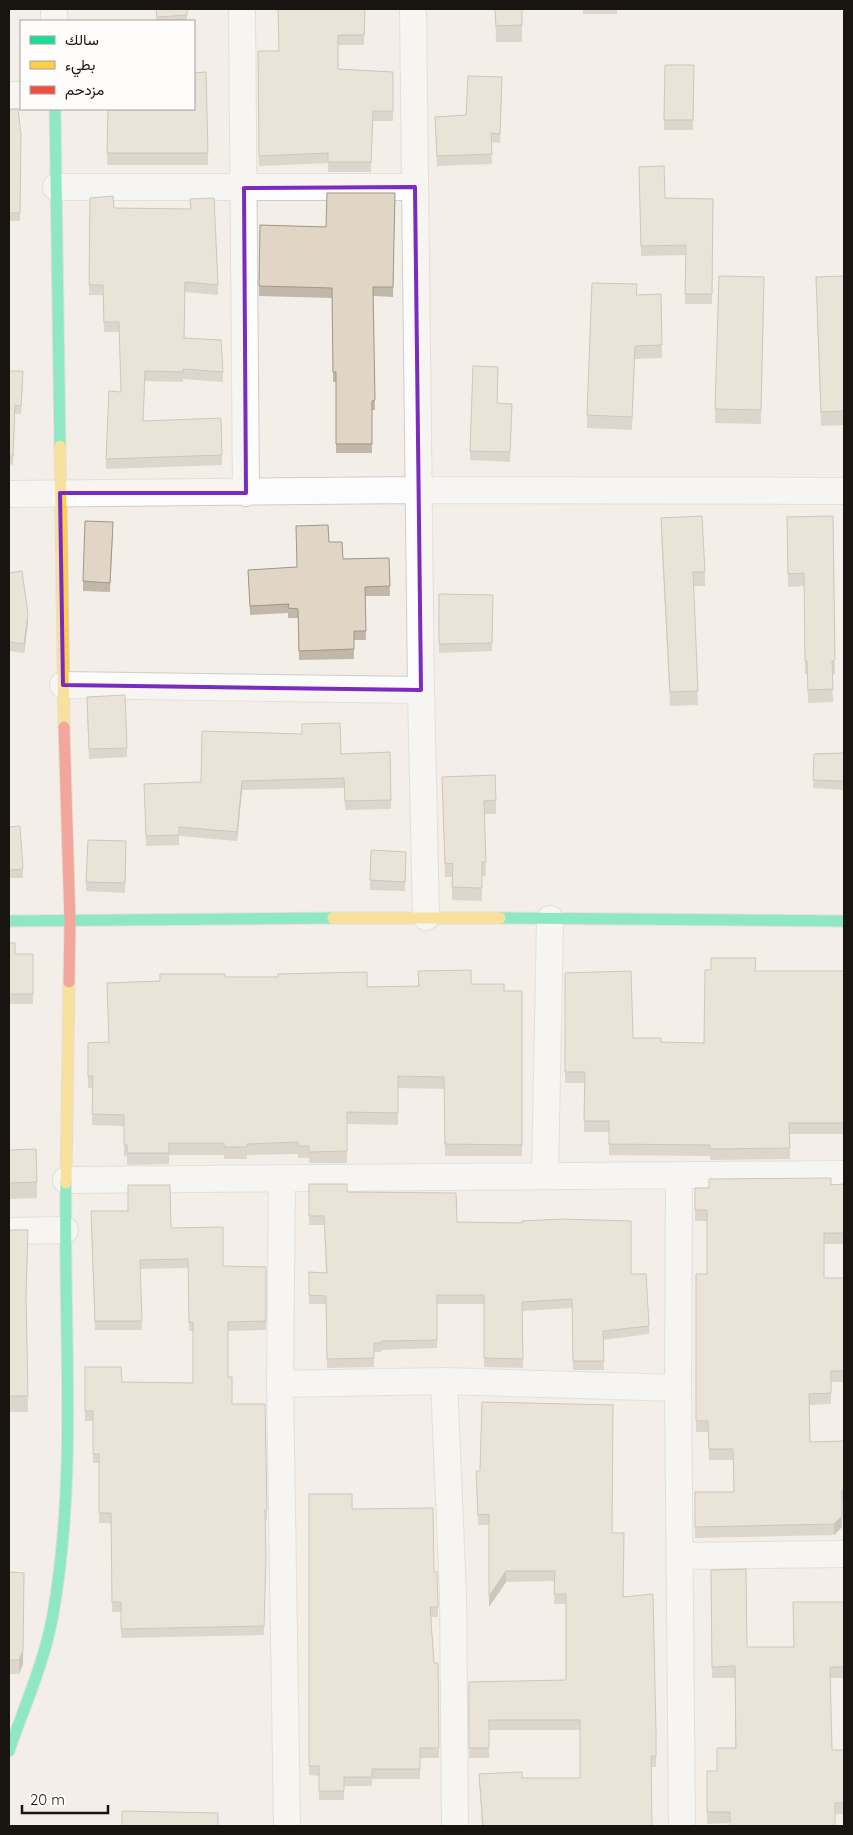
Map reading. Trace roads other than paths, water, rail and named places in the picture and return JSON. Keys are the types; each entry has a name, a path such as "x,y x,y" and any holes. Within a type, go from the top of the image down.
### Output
{"street":[{"path":"242,9 246,492"},
{"path":"413,9 418,490 426,917"},
{"path":"9,1751 41,1658 53,1616 61,1559 68,1434 65,1230 70,921 62,685 55,110"},
{"path":"56,187 415,187"},
{"path":"9,494 60,492 418,490 844,491"},
{"path":"62,685 421,690"},
{"path":"9,921 426,917 844,921"},
{"path":"545,1176 550,919"},
{"path":"66,1180 844,1174"},
{"path":"679,1176 678,1388 682,1826"},
{"path":"282,1179 280,1384 286,1826"},
{"path":"9,1231 65,1230"},
{"path":"280,1384 444,1381 678,1388"},
{"path":"444,1381 453,1594 455,1826"},
{"path":"681,1556 844,1554"}]}
